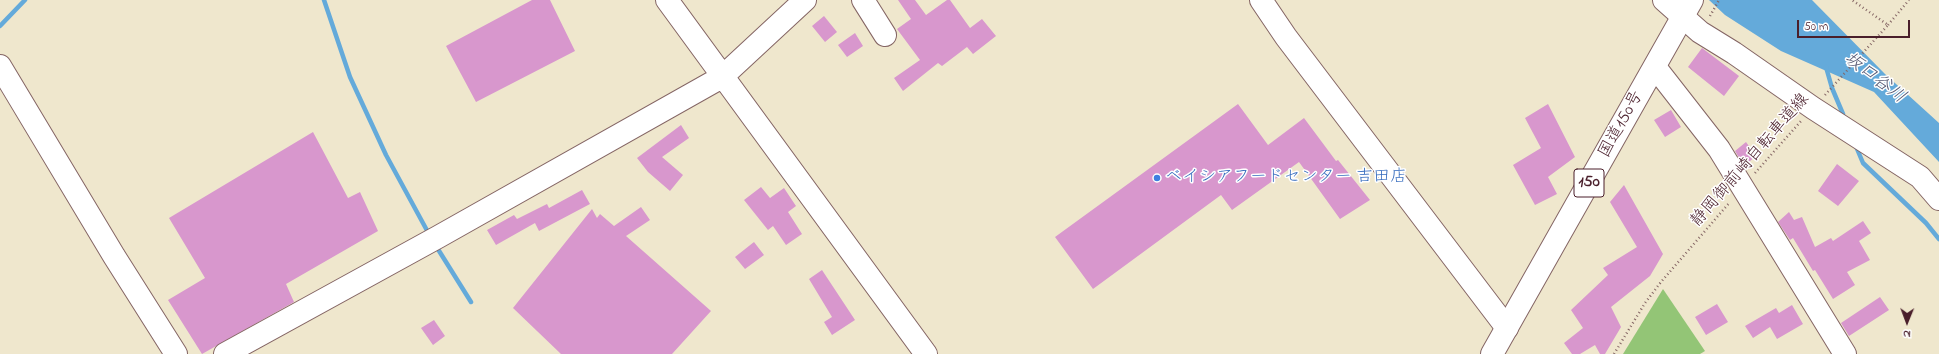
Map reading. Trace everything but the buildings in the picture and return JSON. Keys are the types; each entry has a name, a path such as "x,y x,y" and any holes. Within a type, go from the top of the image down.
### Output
{"main road":[{"path":"667,0 926,354"},
{"path":"225,354 429,242 722,77 805,0"},
{"path":"863,0 885,35"},
{"path":"1261,0 1291,44 1507,328"},
{"path":"1664,0 1686,9 1700,32 1816,105 1920,177 1939,200"},
{"name":"国道150号","path":"1492,354 1655,67 1686,9"},
{"path":"0,66 114,256 176,354"},
{"path":"1655,67 1719,149 1845,354"}],"path":[{"path":"1852,0 1888,24"},
{"name":"静岡御前崎自転車道線","path":"1614,354 1645,303 1661,282 1909,0"}],"green space":[{"path":"1663,289 1705,351 1700,354 1623,354"}],"water":[{"name":"坂口谷川","path":"1709,0 1812,0 1885,74 1939,123 1939,162 1874,92 1781,51 1725,15"}],"waterway":[{"path":"0,26 25,0"},
{"path":"324,0 350,77 386,155 430,236"},
{"path":"1826,67 1832,88 1843,114"},
{"path":"1855,144 1863,163 1926,223 1939,239"},
{"path":"436,246 471,302"}],"place":[{"name":"ベイシアフードセンター 吉田店","path":"1157,178"}]}
